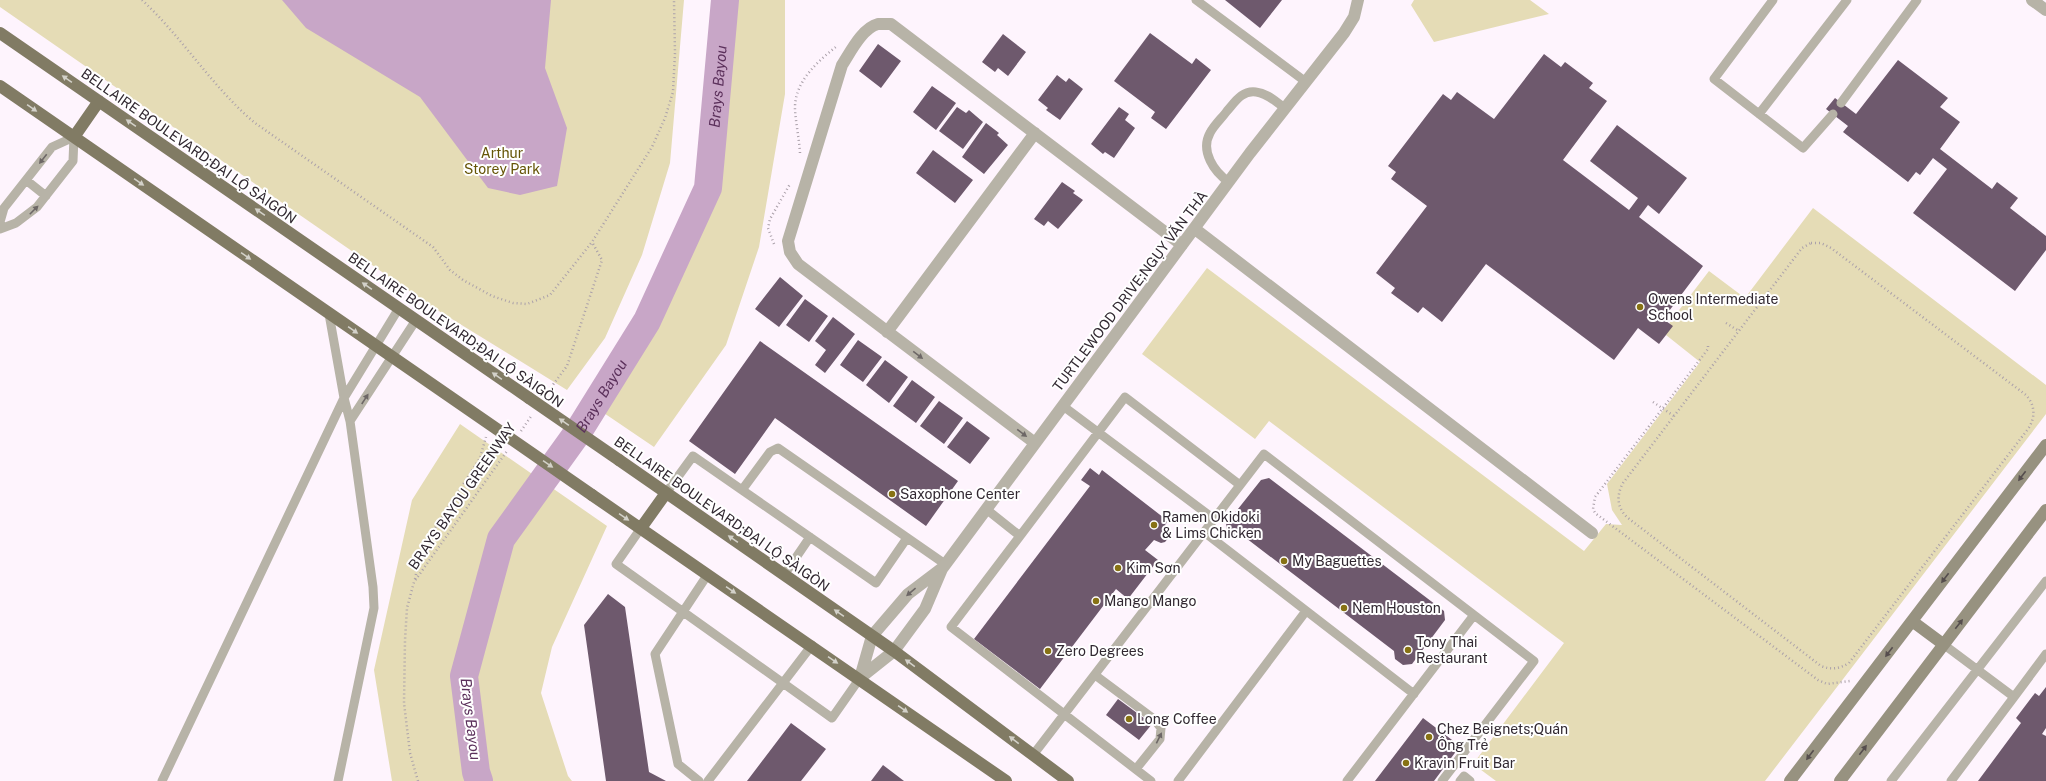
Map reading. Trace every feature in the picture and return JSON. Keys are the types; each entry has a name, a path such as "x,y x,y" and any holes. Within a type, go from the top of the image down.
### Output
{"main road":[{"name":"BELLAIRE BOULEVARD;ĐẠI LỘ SÀIGÒN","path":"0,33 872,636 1068,781"},
{"path":"0,86 375,346 860,678 1006,781"},
{"path":"74,137 99,102"},
{"path":"1790,781 2046,445"},
{"path":"641,528 666,493"},
{"path":"1840,781 2046,510"},
{"path":"1912,621 1943,644"}],"street":[{"name":"TURTLEWOOD DRIVE;NGỤY VĂN THÀ","path":"860,678 872,636 908,594 943,566 1229,182 1344,33 1354,17 1358,0"},
{"path":"2032,0 2046,10"},
{"path":"1035,443 798,264 790,252 788,241 842,65 853,49 868,30 877,24 891,24 1182,246"},
{"path":"887,332 1035,133"},
{"path":"1195,229 1592,533"},
{"name":"TURTLEWOOD DRIVE;NGỤY VĂN THÀ","path":"860,678 894,652 925,609 943,566"}],"lane":[{"path":"1196,0 1306,82"},
{"path":"1773,0 1714,79 1803,148 1833,114"},
{"path":"1759,114 1847,0"},
{"path":"1841,103 1917,0"},
{"path":"1229,182 1218,175 1211,165 1208,146 1209,133 1240,96 1248,92 1264,94 1285,108"},
{"path":"0,222 4,208 52,147 74,137 73,160 46,196 28,216 16,223 0,229"},
{"path":"26,180 46,196"},
{"path":"162,781 344,398 399,308"},
{"path":"329,314 344,398 350,422 373,587 374,608 338,781"},
{"path":"350,422 416,320"},
{"path":"1151,781 951,627 1125,397 1240,485"},
{"path":"1063,406 1214,519"},
{"path":"742,490 770,452 778,448 907,538 943,566"},
{"path":"1033,755 1264,454 1534,661 1442,781"},
{"path":"666,493 693,456 876,583 907,538"},
{"path":"986,509 1020,536"},
{"path":"641,528 616,564 832,718 860,678"},
{"path":"1204,532 1414,694"},
{"path":"784,575 810,537"},
{"path":"700,781 678,764 655,654 708,574"},
{"path":"1892,781 2046,581"},
{"path":"1178,781 1306,611"},
{"path":"1347,781 1474,615"},
{"path":"1943,644 2014,697"},
{"path":"708,781 812,645"},
{"path":"1950,781 2046,654"},
{"path":"1095,675 1154,719 1161,728 1160,739 1136,769"},
{"path":"1460,781 1464,776 1470,781"}],"path":[{"path":"142,0 178,39 238,109 255,123 433,247 450,270 463,280 492,296 513,303 527,304 550,296 592,242 652,148 665,118 673,92 675,46 674,0"},
{"path":"800,160 795,110 795,99 800,86 818,62 837,45 844,42 853,49"},
{"path":"775,246 768,228 770,219 794,178"},
{"path":"543,398 567,366 602,260 592,242"},
{"path":"1811,243 1821,243 1830,248 2026,395 2030,400 2034,412 2032,424 1849,663 1838,668 1832,669 1821,666 1623,514 1618,502 1620,489 1739,331 1802,248 1811,243"},
{"path":"1726,323 1739,331"},
{"path":"1708,346 1708,349 1595,497 1593,509 1595,513 1818,680 1828,684 1850,681"},
{"path":"1653,402 1674,416"},
{"name":"BRAYS BAYOU GREENWAY","path":"517,437 534,411"},
{"path":"414,582 422,550 480,458 485,439 492,426"},
{"name":"BRAYS BAYOU GREENWAY","path":"418,781 410,753 404,703 407,616 414,582 508,450"}],"green space":[{"name":"Arthur Storey Park","path":"0,0 684,0 670,163 642,255 605,338 567,390 434,308 0,7"},
{"path":"718,0 785,0 785,94 759,247 726,345 654,447 595,407 617,379 666,284 698,186"},
{"path":"1414,0 1530,0 1549,14 1434,42 1411,5"},
{"path":"1813,208 2046,385 2046,414 1765,781 1496,781 1473,764 1564,643 1269,421 1255,439 1142,354 1207,268 1584,551 1606,524 1622,525 1612,510 1607,484 1700,362 1666,335 1670,322 1709,271 1745,298"},
{"path":"460,424 607,526 552,647 541,693 568,776 572,781 392,781 374,670 412,500"}],"shaded area":[{"path":"282,0 551,0 545,68 567,128 557,186 520,195 488,188 420,97 306,28"}],"building":[{"path":"1225,0 1282,0 1260,28"},
{"path":"1150,33 1192,64 1196,58 1211,70 1166,129 1151,118 1155,112 1114,81"},
{"path":"1003,34 1026,52 1008,76 998,68 995,72 982,62"},
{"path":"878,44 901,61 881,88 859,71"},
{"path":"1544,54 1561,67 1565,62 1593,83 1589,88 1607,101 1563,160 1629,210 1638,198 1590,161 1617,125 1687,178 1659,214 1648,205 1639,217 1703,266 1663,319 1673,326 1659,344 1638,328 1614,360 1486,264 1442,322 1423,307 1418,313 1391,293 1395,288 1376,273 1427,206 1391,179 1396,172 1388,166 1443,94 1451,100 1457,92 1494,119"},
{"path":"1898,60 1948,98 1940,107 1960,122 1940,149 1992,189 1997,182 2018,198 2010,208 2046,236 2046,250 2015,291 1913,213 1947,169 1933,158 1920,175 1916,172 1908,182 1843,132 1848,126 1826,109 1835,98 1856,114"},
{"path":"1057,75 1066,82 1069,78 1083,89 1060,120 1046,110 1048,108 1038,100"},
{"path":"932,86 956,103 936,130 913,112"},
{"path":"957,107 966,113 969,110 983,122 963,149 939,131"},
{"path":"1119,107 1129,114 1125,120 1135,128 1114,158 1105,152 1103,154 1091,144"},
{"path":"986,123 999,133 997,135 1008,145 984,174 962,157"},
{"path":"933,150 973,180 955,203 916,173"},
{"path":"1062,182 1075,191 1073,193 1083,200 1058,229 1048,221 1044,226 1034,219"},
{"path":"780,277 803,296 779,327 755,309"},
{"path":"805,299 828,316 809,342 786,325"},
{"path":"833,317 855,334 825,373 815,365 826,350 815,341"},
{"path":"858,340 882,357 863,382 840,365"},
{"path":"760,341 958,481 926,526 775,418 735,474 689,441"},
{"path":"885,360 908,377 889,403 866,385"},
{"path":"912,380 935,397 916,423 893,406"},
{"path":"939,401 963,418 944,444 920,426"},
{"path":"967,421 990,438 970,464 947,447"},
{"path":"1090,468 1099,475 1102,470 1168,521 1165,525 1169,530 1170,536 1165,542 1161,543 1154,540 1145,550 1158,560 1128,599 1116,589 1040,689 974,639 1090,486 1081,480"},
{"path":"1269,478 1444,611 1445,620 1412,664 1403,665 1395,659 1394,651 1242,535 1236,538 1227,531 1226,523 1232,515 1261,480"},
{"path":"608,594 625,607 649,772 666,781 606,781 584,625"},
{"path":"2046,687 2046,728 2042,734 2046,736 2046,781 1978,781 2021,723 2016,718 2035,693 2039,696"},
{"path":"1118,699 1152,724 1139,740 1106,715"},
{"path":"1423,718 1460,746 1434,781 1375,781"},
{"path":"791,723 826,749 801,781 747,781"},
{"path":"883,765 904,781 871,781"}],"waterway":[{"name":"Brays Bayou","path":"479,781 476,772 464,676 501,539 578,432 647,321 708,188 725,0"}],"place":[{"name":"Owens Intermediate School","path":"1640,307"},
{"name":"Saxophone Center","path":"892,494"},
{"name":"Ramen Okidoki & Lims Chicken","path":"1154,525"},
{"name":"My Baguettes","path":"1284,561"},
{"name":"Kim Sơn","path":"1118,568"},
{"name":"Mango Mango","path":"1096,601"},
{"name":"Nem Houston","path":"1344,608"},
{"name":"Tony Thai Restaurant","path":"1408,650"},
{"name":"Zero Degrees","path":"1048,651"},
{"name":"Long Coffee","path":"1129,719"},
{"name":"Chez Beignets;Quán Ông Trẻ","path":"1429,737"},
{"name":"Kravin Fruit Bar","path":"1406,763"}]}
